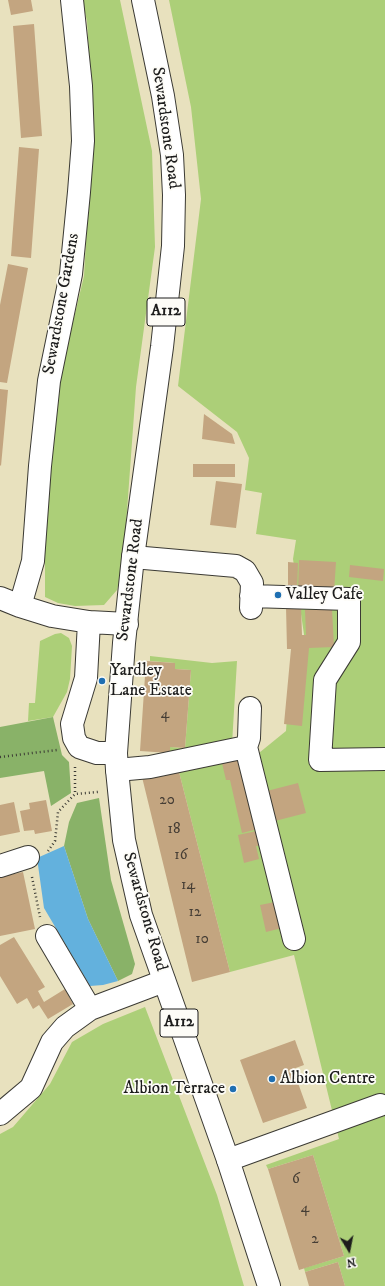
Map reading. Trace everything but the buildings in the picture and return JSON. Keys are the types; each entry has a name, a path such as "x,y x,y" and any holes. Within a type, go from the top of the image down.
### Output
{"main road":[{"name":"Sewardstone Gardens","path":"10,602 33,561 40,466 49,381 71,274 79,192 82,141 81,86 72,0"},
{"name":"Sewardstone Road","path":"142,0 164,103 172,154 174,194 173,246 162,347 133,557 124,643 117,771 124,840 141,914 228,1160 269,1286"},
{"path":"133,557 236,566 249,575 252,583 251,602 349,599 348,642 325,680 320,760 385,759"},
{"path":"10,602 52,616 89,622 127,624"},
{"path":"89,622 86,678 72,724 74,738 79,747 98,753 117,771 150,767 246,747"},
{"path":"250,708 249,738 246,747 294,939"},
{"path":"0,866 28,857"},
{"path":"47,936 90,1009"},
{"path":"0,1114 31,1088 52,1042 65,1027 90,1009 164,981"},
{"path":"228,1160 380,1105"}],"path":[{"path":"0,757 79,747"},
{"path":"47,936 37,907 28,857 48,852 55,841 58,812 76,794 117,771"}],"green space":[{"path":"82,0 120,0 152,151 155,247 136,387 123,566 117,590 104,605 75,606 58,603 45,597 45,482 60,376 84,276 93,123 87,21"},
{"path":"169,0 385,0 385,1286 345,1286 338,1262 305,1272 304,1268 344,1256 313,1155 268,1169 266,1165 339,1139 294,955 230,972 178,768 254,757 286,731 291,658 307,655 293,559 296,540 256,534 262,493 245,490 249,458 237,432 178,386 201,199 191,107"},
{"path":"61,633 69,638 72,646 70,679 67,692 53,717 28,721 29,703 35,703 40,641 55,634"},
{"path":"150,656 212,663 237,661 232,744 170,753 170,747 185,748 191,670 175,669 175,663 150,661"},
{"path":"53,717 62,755 69,762 71,793 51,806 44,771 0,778 0,727"},
{"path":"99,798 111,880 135,964 132,974 118,981 88,919 64,846 69,822 77,803"},
{"path":"145,1007 217,1195 244,1286 0,1286 0,1134 13,1127 50,1084 72,1042 103,1024"}],"water":[{"path":"64,846 88,919 118,981 103,985 90,986 44,908 37,858"}],"place":[{"name":"Valley Cafe","path":"278,595"},
{"name":"Yardley Lane Estate","path":"102,681"},
{"name":"Albion Centre","path":"272,1079"},
{"name":"Albion Terrace","path":"233,1089"}]}
